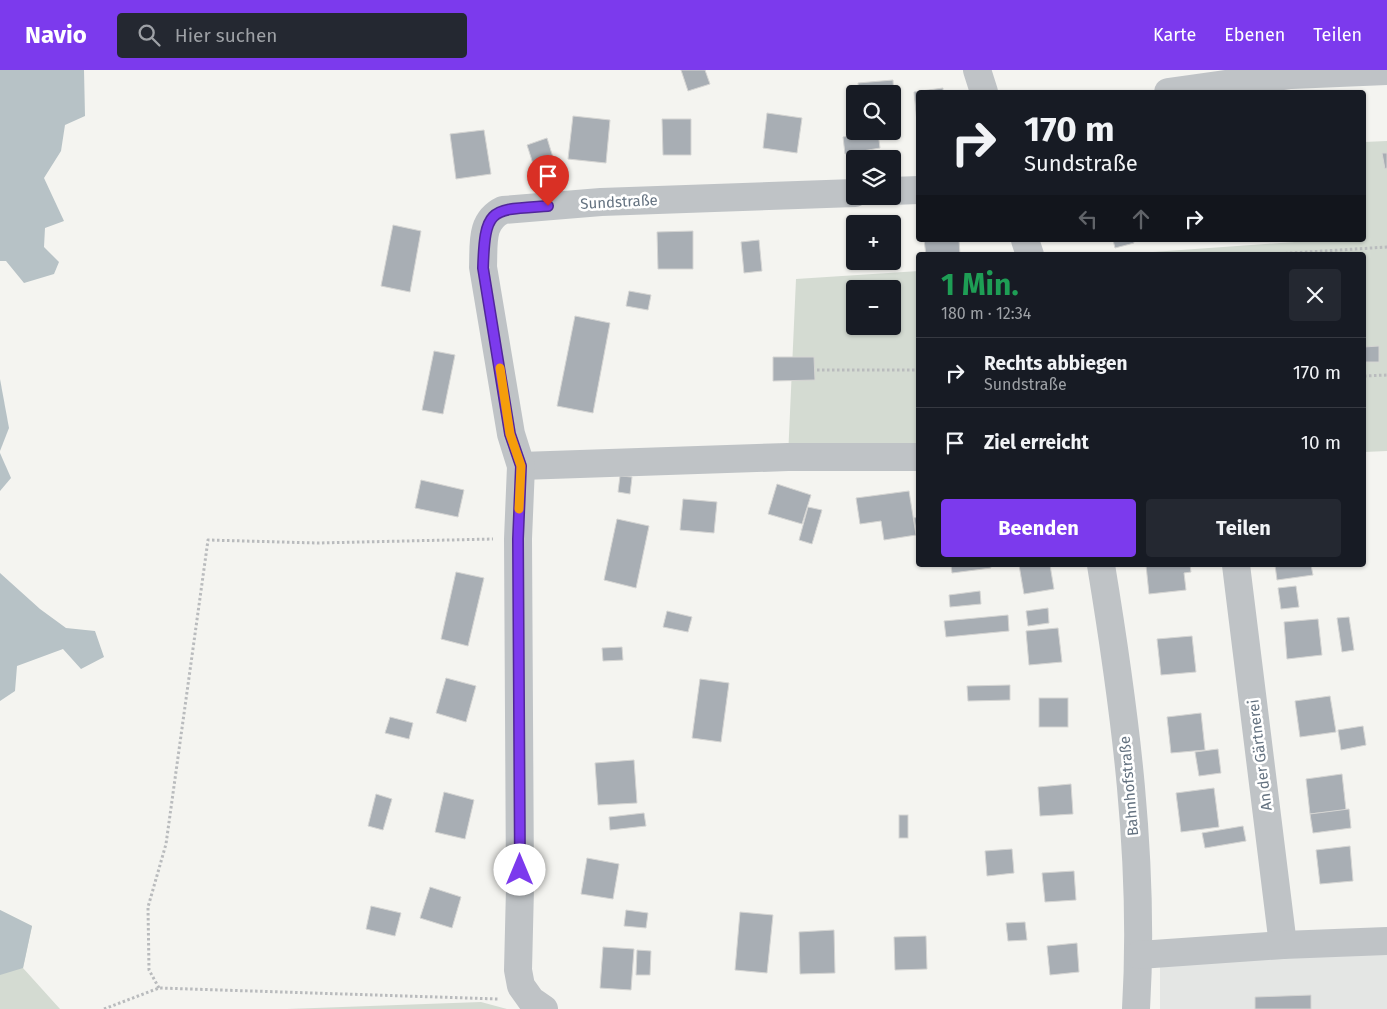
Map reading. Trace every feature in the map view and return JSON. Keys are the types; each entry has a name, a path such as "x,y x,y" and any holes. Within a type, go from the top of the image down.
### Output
{"street":[{"path":"977,70 983,90"},
{"path":"1182,90 1291,75 1387,72"},
{"path":"901,191 916,190"},
{"name":"Sundstraße","path":"538,1005 521,986 518,970 520,879 518,539 521,466 510,434 483,268 487,223 493,215 503,210 601,202 846,193"},
{"path":"521,466 788,457 916,457"},
{"name":"Bahnhofstraße","path":"1101,567 1114,641 1132,796 1139,955 1136,1009"},
{"name":"An der Gärtnerei","path":"1236,567 1283,945"},
{"path":"1139,955 1283,945 1387,941"}],"path":[{"path":"1308,252 1387,247"},
{"path":"817,370 916,370"},
{"path":"1366,376 1387,375"},
{"path":"159,988 150,970 148,907 166,844 208,540 317,543 518,539"},
{"path":"104,1009 159,988 538,1005"}],"shaded area":[{"path":"0,70 84,70 85,116 65,125 61,151 44,178 64,221 45,228 44,247 59,262 54,274 24,283 6,261 0,261"},
{"path":"1387,141 1387,451 1366,452 1366,252 1153,252 1295,242 1366,242 1366,142"},
{"path":"916,271 916,453 788,457 796,279"},
{"path":"0,379 9,428 0,451"},
{"path":"0,453 11,478 0,491"},
{"path":"0,573 40,609 66,628 95,631 104,657 81,669 63,649 17,666 15,691 0,701"},
{"path":"0,910 32,926 23,968 60,1009 0,1009"},
{"path":"0,910 32,926 23,968 0,975"},
{"path":"1387,952 1387,1009 1160,1009 1160,966"},
{"path":"481,1002 507,1009 287,1009"}],"building":[{"path":"681,70 705,70 710,84 688,91"},
{"path":"893,80 893,85 858,85 858,83"},
{"path":"914,92 916,92 916,112"},
{"path":"767,113 802,118 797,153 763,148"},
{"path":"573,116 610,120 606,163 568,159"},
{"path":"662,119 691,119 691,155 663,155"},
{"path":"484,130 491,174 456,179 450,134"},
{"path":"843,137 846,137 846,140 879,140 880,148 846,150 845,154"},
{"path":"547,138 555,164 535,170 527,145"},
{"path":"1382,153 1387,153 1387,168 1385,169"},
{"path":"393,225 421,231 410,292 381,286"},
{"path":"693,231 693,269 658,269 657,232"},
{"path":"759,240 762,271 744,273 741,242"},
{"path":"924,242 959,242 960,252 926,252"},
{"path":"1114,242 1134,243 1115,248"},
{"path":"629,291 651,295 648,310 626,306"},
{"path":"575,316 610,323 593,413 557,406"},
{"path":"1379,346 1379,362 1366,362 1366,347"},
{"path":"434,351 455,355 443,414 422,410"},
{"path":"773,357 814,357 815,380 773,381"},
{"path":"620,476 632,477 630,494 618,492"},
{"path":"421,480 464,490 458,517 415,508"},
{"path":"777,484 811,495 802,524 768,514"},
{"path":"909,491 916,535 884,540 881,521 860,524 856,498"},
{"path":"683,499 717,502 714,533 680,530"},
{"path":"808,507 822,510 812,544 799,540"},
{"path":"617,519 649,526 636,588 604,580"},
{"path":"951,567 991,568 952,573"},
{"path":"1019,567 1050,567 1054,589 1024,594"},
{"path":"1146,567 1190,567 1191,572 1184,573 1186,590 1149,594"},
{"path":"1275,567 1311,567 1313,575 1277,580"},
{"path":"456,572 484,578 468,646 441,639"},
{"path":"1296,586 1299,607 1281,609 1278,588"},
{"path":"980,591 981,604 950,607 949,595"},
{"path":"1048,608 1049,623 1028,626 1026,611"},
{"path":"667,611 692,617 688,632 663,627"},
{"path":"1008,615 1009,631 946,637 944,621"},
{"path":"1349,617 1354,650 1342,652 1337,618"},
{"path":"1318,619 1322,655 1287,659 1284,622"},
{"path":"1058,628 1062,662 1029,665 1026,631"},
{"path":"1192,636 1196,672 1161,675 1157,639"},
{"path":"622,647 623,660 603,661 602,648"},
{"path":"446,678 476,686 466,722 436,713"},
{"path":"700,679 729,683 721,742 692,738"},
{"path":"1010,685 1010,700 968,701 967,686"},
{"path":"1330,696 1336,732 1300,737 1295,701"},
{"path":"1039,698 1068,698 1068,727 1039,727"},
{"path":"1201,713 1205,750 1171,753 1167,717"},
{"path":"390,717 413,723 409,739 385,733"},
{"path":"1363,726 1366,745 1341,750 1338,730"},
{"path":"1218,749 1221,773 1199,776 1195,752"},
{"path":"634,760 637,803 598,805 595,763"},
{"path":"1342,774 1346,810 1310,814 1306,779"},
{"path":"1071,784 1073,814 1040,816 1038,787"},
{"path":"1214,788 1219,827 1181,832 1176,793"},
{"path":"444,792 474,800 465,839 435,832"},
{"path":"376,794 392,799 383,830 368,826"},
{"path":"1349,809 1351,828 1313,833 1310,814"},
{"path":"644,813 646,826 610,830 609,817"},
{"path":"899,815 908,815 908,838 899,838"},
{"path":"1243,826 1246,841 1205,848 1202,833"},
{"path":"1350,846 1353,881 1320,884 1316,850"},
{"path":"1012,849 1014,873 987,876 985,851"},
{"path":"587,858 619,864 613,899 581,894"},
{"path":"1074,871 1076,900 1045,902 1042,873"},
{"path":"430,887 461,897 452,928 420,918"},
{"path":"371,906 401,913 395,936 366,929"},
{"path":"626,910 648,913 646,928 624,926"},
{"path":"740,912 773,915 767,973 735,970"},
{"path":"1025,922 1027,940 1008,941 1006,923"},
{"path":"834,930 835,973 800,974 799,932"},
{"path":"926,936 927,969 895,970 894,937"},
{"path":"1077,943 1079,972 1050,975 1047,946"},
{"path":"603,947 634,949 631,990 600,988"},
{"path":"637,950 651,951 650,975 636,975"},
{"path":"1311,995 1311,1009 1255,1009 1255,997"}],"slow traffic":[{"path":"500,368 510,434 521,466 519,509"}],"route":[{"path":"520,870 518,539 521,466 510,434 483,268 484,241 487,223 493,215 503,210 548,206"}]}
